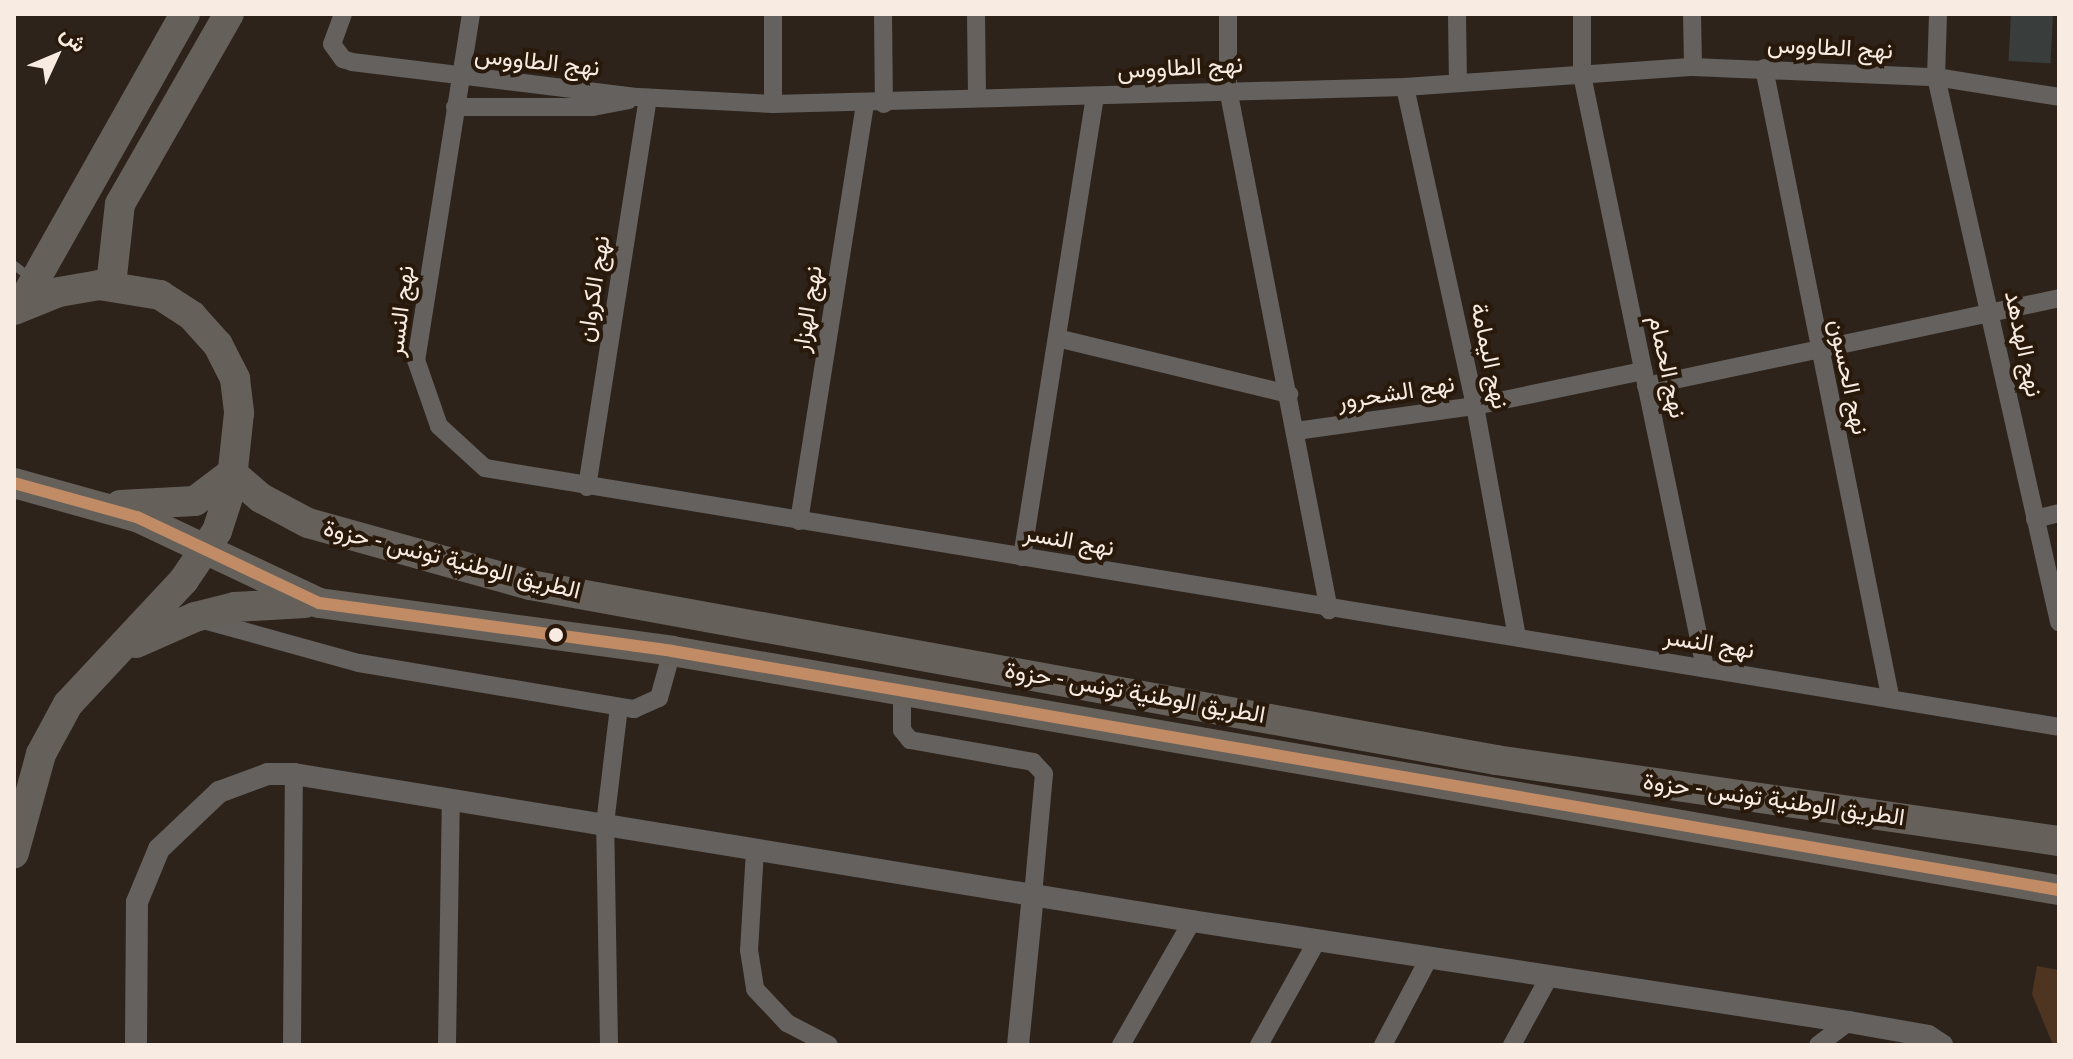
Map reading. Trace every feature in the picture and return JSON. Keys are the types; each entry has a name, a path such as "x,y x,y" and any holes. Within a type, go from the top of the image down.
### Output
{"highway":[{"path":"14,853 41,754 68,704 160,608 207,551 225,510 239,413 235,379 218,345 192,316 160,295 111,285 59,292 21,290 185,14"},
{"path":"111,285 120,204 229,14"},
{"path":"14,483 107,505 195,501 232,473"},
{"name":"الطريق الوطنية تونس - حزوة","path":"232,473 261,498 308,523 530,585 1496,760 2059,841"},
{"name":"الطريق الوطنية تونس - حزوة","path":"107,505 319,603 672,651 2053,887"},
{"path":"107,660 195,617 263,604 319,603"}],"street":[{"name":"نهج النسر","path":"471,14 416,360 430,409 462,451 485,468 1329,610 1890,696 2059,727"},
{"path":"773,14 773,104"},
{"name":"نهج الهزار","path":"799,521 875,104 883,14"},
{"path":"976,14 977,98"},
{"path":"1228,14 1228,89 1329,610"},
{"path":"1457,14 1458,83"},
{"name":"نهج الحمام","path":"1582,14 1582,75 1705,668"},
{"path":"1692,14 1693,67"},
{"name":"نهج الهدهد","path":"1938,14 1936,77 2059,622"},
{"name":"نهج الطاووس","path":"340,20 332,44 343,59 460,78 643,97 773,104 875,104 1228,89 1405,87 1693,67 1936,77 2059,97"},
{"name":"نهج الحسون","path":"1764,68 1817,347 1890,696"},
{"name":"نهج اليمامة","path":"1405,87 1475,406 1517,637"},
{"path":"1022,557 1095,96"},
{"path":"455,107 593,107 643,97"},
{"name":"نهج الكروان","path":"587,487 643,97"},
{"name":"نهج الشحرور","path":"1296,431 1644,378 2059,298"},
{"path":"1057,338 1289,394"},
{"path":"2035,519 2059,513"},
{"path":"195,617 359,663 619,707 648,707 659,698 672,651"},
{"path":"902,689 902,730 910,740 1033,762 1044,774 1018,1045"},
{"path":"609,1045 605,824 619,707"},
{"path":"136,1045 137,902 159,849 219,792 268,774 294,774 1033,896 1849,1022 1928,1036 1942,1045"},
{"path":"292,1045 294,774"},
{"path":"447,1045 451,801"},
{"path":"755,850 749,950 755,989 787,1023 829,1045"},
{"path":"1121,1045 1192,921"},
{"path":"1259,1045 1317,941"},
{"path":"1383,1045 1429,958"},
{"path":"1512,1045 1549,977"},
{"path":"1818,1045 1849,1022"}],"shaded area":[{"path":"2037,966 2059,970 2059,1045 2053,1045 2032,994"}],"building":[{"path":"2011,14 2053,16 2050,63 2009,61"}],"transit line":[{"path":"14,483 137,517 319,603 672,651 2059,890"}]}
